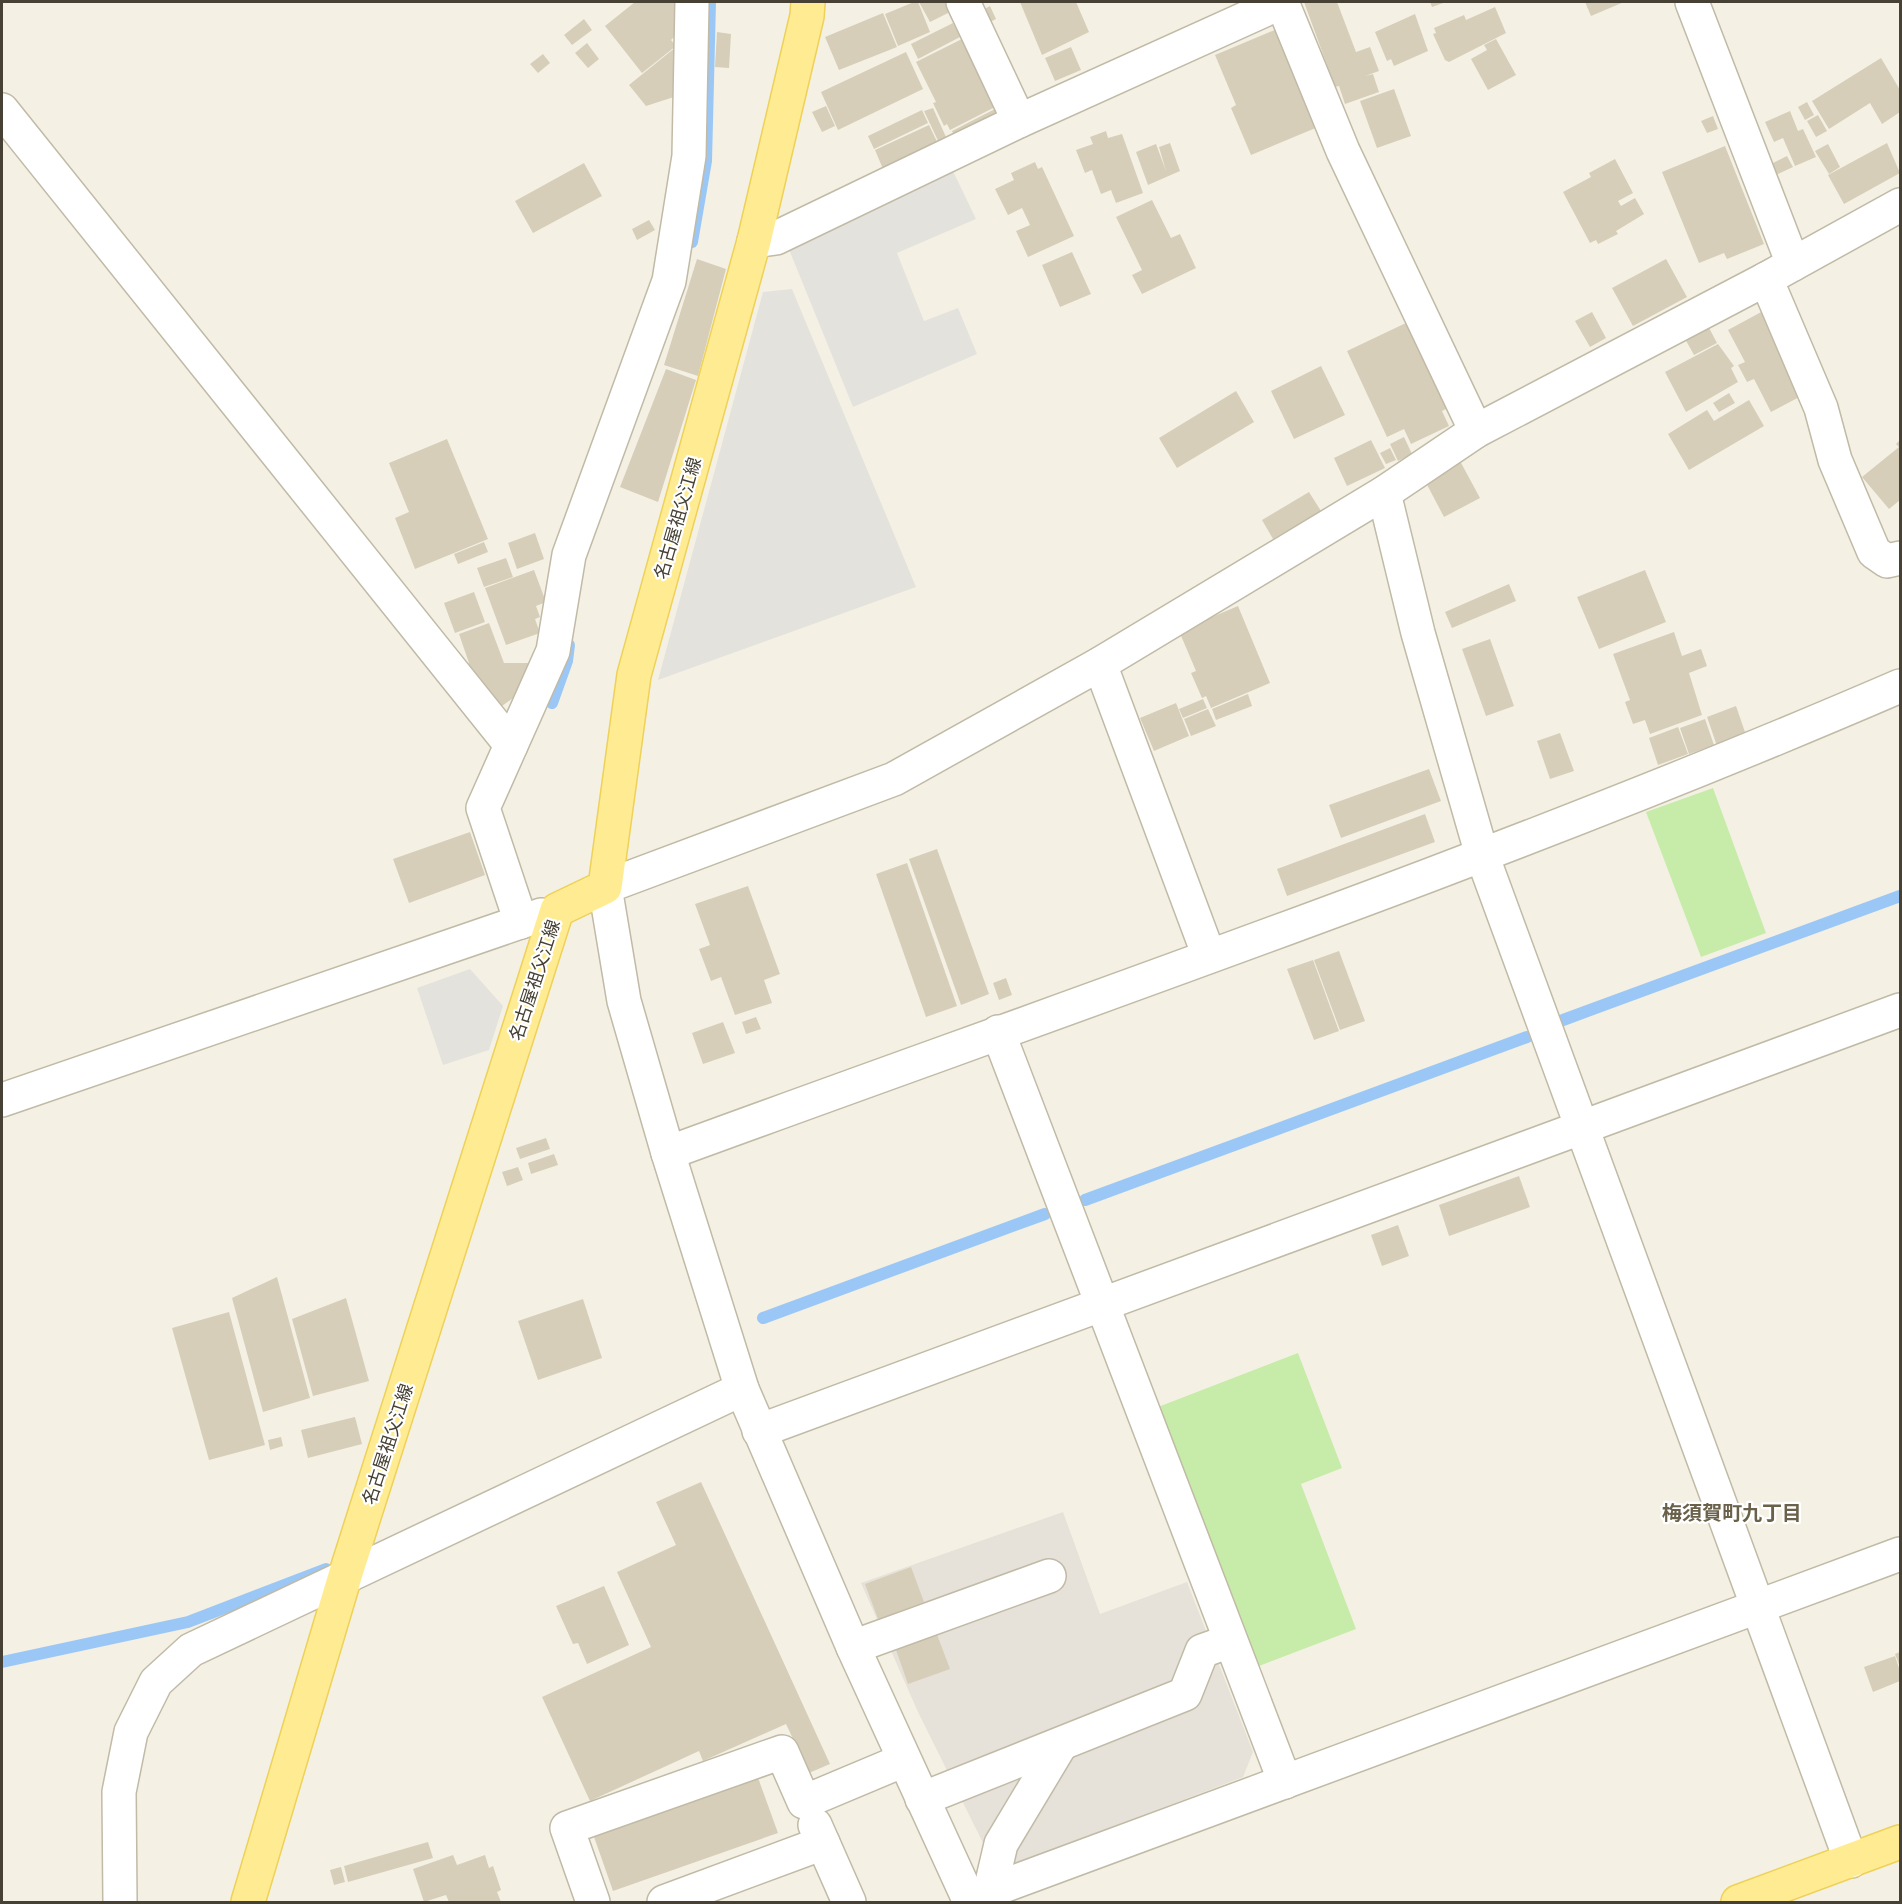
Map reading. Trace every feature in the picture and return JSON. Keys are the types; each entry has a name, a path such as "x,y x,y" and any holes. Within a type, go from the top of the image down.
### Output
{"main road":[{"name":"名古屋祖父江線","path":"248,1902 345,1576 557,910 605,887 634,675 754,242 807,16 808,2"},
{"path":"1738,1902 1900,1842"}],"street":[{"path":"521,922 483,808 553,651 569,555 669,281 689,156 692,2"},
{"path":"963,2 1019,121"},
{"path":"754,242 776,238 1019,121 1282,2 1343,151 1476,431"},
{"path":"1692,2 1780,271 1835,459 1874,552 1887,561 1900,558"},
{"path":"2,110 511,745"},
{"path":"976,1898 922,1799 904,1760 742,1389 668,1153 624,1001 605,887 894,779 1100,664 1384,493 1476,431 1900,205"},
{"path":"1384,493 1418,633 1482,855 1851,1861"},
{"path":"1100,664 1209,956"},
{"path":"668,1153 1482,855 1785,736 1900,686"},
{"path":"2,1100 557,910"},
{"path":"759,1431 1900,1010"},
{"path":"998,1032 1285,1782"},
{"path":"120,1902 119,1792 131,1731 156,1682 191,1650 742,1389"},
{"path":"976,1898 1900,1554"},
{"path":"853,1647 1049,1576"},
{"path":"922,1799 1185,1694 1202,1651 1230,1641"},
{"path":"976,1898 1001,1844 1061,1744"},
{"path":"593,1902 567,1828 782,1752 849,1902"},
{"path":"804,1802 904,1760"},
{"path":"664,1902 823,1843"}],"shaded area":[{"path":"951,167 976,219 897,253 924,321 958,308 977,354 853,407 788,247"},
{"path":"792,289 916,587 658,680 763,292"},
{"path":"470,969 503,1006 489,1050 443,1065 417,988"},
{"path":"1063,1512 1100,1614 1187,1582 1253,1752 1243,1777 1012,1865 988,1853 918,1712 861,1583"}],"green space":[{"path":"1713,788 1766,933 1701,957 1646,812"},
{"path":"1298,1353 1342,1468 1301,1484 1356,1629 1259,1666 1158,1407"}],"building":[{"path":"635,2 675,2 679,7 675,10 679,16 674,20 678,25 674,28 678,33 671,40 676,46 642,73 605,26"},
{"path":"918,2 930,32 898,46 885,14"},
{"path":"919,2 947,2 952,11 930,22"},
{"path":"1020,2 1076,2 1089,32 1042,55"},
{"path":"1304,2 1337,2 1356,52 1370,47 1379,71 1365,76 1373,74 1379,92 1345,104 1339,86 1335,87"},
{"path":"1430,2 1446,2 1432,7"},
{"path":"1585,2 1624,2 1591,16"},
{"path":"990,6 996,19 986,24 981,11"},
{"path":"1495,7 1506,33 1449,62 1445,60 1433,34 1436,33 1434,28 1464,15 1466,20"},
{"path":"883,13 897,47 839,70 825,37"},
{"path":"1415,14 1428,51 1394,66 1391,59 1387,61 1375,32"},
{"path":"584,19 592,30 572,45 564,35"},
{"path":"953,23 960,37 918,59 911,44"},
{"path":"1277,29 1318,127 1251,155 1231,108 1236,105 1215,55"},
{"path":"717,32 731,34 729,68 715,67"},
{"path":"962,39 997,106 950,130 947,124 944,126 933,103 936,102 916,62"},
{"path":"1496,39 1516,75 1488,90 1471,59 1487,50 1484,45"},
{"path":"587,43 599,59 588,68 575,53"},
{"path":"676,47 677,96 646,106 629,85"},
{"path":"1071,47 1081,70 1055,81 1045,58"},
{"path":"906,52 923,89 838,130 821,92"},
{"path":"543,54 550,63 538,73 530,64"},
{"path":"1881,58 1900,90 1900,112 1882,124 1870,103 1829,129 1812,101"},
{"path":"1394,89 1411,136 1377,148 1360,101"},
{"path":"1807,102 1814,115 1805,120 1798,107"},
{"path":"826,106 835,126 822,132 812,112"},
{"path":"933,108 950,146 942,149 924,111"},
{"path":"995,109 998,116 955,138 952,131"},
{"path":"922,110 928,123 874,149 868,136"},
{"path":"1790,111 1798,131 1803,129 1816,157 1795,166 1783,138 1774,142 1765,122"},
{"path":"1818,115 1827,131 1816,137 1807,121"},
{"path":"1713,116 1718,129 1707,133 1701,121"},
{"path":"929,125 941,150 886,176 875,150"},
{"path":"1106,131 1108,138 1122,134 1143,193 1116,203 1111,190 1101,194 1092,170 1085,173 1076,150 1093,144 1090,137"},
{"path":"1170,143 1180,171 1148,185 1136,152 1156,144 1166,171 1159,147"},
{"path":"1887,143 1900,173 1844,204 1828,175"},
{"path":"1828,144 1840,167 1829,174 1815,151"},
{"path":"1725,146 1764,244 1727,259 1724,253 1699,263 1662,172"},
{"path":"1787,156 1793,167 1776,175 1771,164"},
{"path":"1615,159 1633,193 1618,201 1621,206 1635,198 1644,214 1616,231 1618,234 1598,244 1596,240 1590,243 1563,192 1591,177 1589,173"},
{"path":"1035,162 1038,169 1042,167 1074,236 1028,257 1016,231 1030,225 1022,208 1008,215 995,189 1014,180 1011,173"},
{"path":"584,163 602,196 533,233 515,201"},
{"path":"1152,200 1171,238 1180,234 1196,268 1142,294 1132,275 1142,270 1116,217"},
{"path":"649,220 655,230 637,240 632,229"},
{"path":"1072,252 1091,294 1060,307 1042,265"},
{"path":"697,259 726,269 698,376 664,365"},
{"path":"1666,259 1687,297 1633,326 1612,288"},
{"path":"1763,311 1807,393 1771,412 1754,379 1747,382 1738,365 1745,362 1728,330"},
{"path":"1592,312 1606,338 1590,347 1575,321"},
{"path":"1408,322 1448,408 1442,411 1449,426 1411,444 1404,429 1387,437 1347,351"},
{"path":"1707,324 1717,343 1694,355 1684,337"},
{"path":"1718,344 1734,366 1731,368 1738,382 1686,412 1665,372"},
{"path":"1321,366 1345,415 1294,439 1271,391"},
{"path":"666,369 696,380 658,502 620,487"},
{"path":"1236,391 1254,422 1177,468 1159,438"},
{"path":"1729,393 1735,403 1719,412 1713,403"},
{"path":"1749,400 1764,426 1689,470 1668,434 1707,410 1714,421"},
{"path":"1404,437 1412,454 1398,461 1390,444"},
{"path":"447,439 488,539 415,569 395,518 409,512 389,463"},
{"path":"1371,440 1385,468 1347,486 1334,458"},
{"path":"1900,440 1900,500 1889,509 1862,477 1899,447 1896,444"},
{"path":"1390,448 1396,460 1386,464 1380,453"},
{"path":"1460,461 1480,498 1444,517 1424,479"},
{"path":"1309,492 1321,511 1273,539 1262,520"},
{"path":"535,533 544,559 517,569 508,543"},
{"path":"484,542 488,552 458,564 454,554"},
{"path":"506,558 513,577 484,587 477,568"},
{"path":"534,570 546,602 536,606 540,617 535,619 540,633 506,645 485,588"},
{"path":"1645,570 1666,622 1599,649 1577,597"},
{"path":"1509,584 1516,601 1452,628 1445,612"},
{"path":"474,592 485,622 455,633 444,603"},
{"path":"1238,606 1270,683 1211,708 1206,696 1202,698 1191,673 1196,671 1179,631"},
{"path":"489,623 504,663 532,663 520,693 495,711 464,669 469,663 459,634"},
{"path":"1674,632 1682,656 1701,649 1707,666 1689,673 1702,715 1650,734 1645,720 1633,724 1625,702 1630,700 1613,654"},
{"path":"1490,639 1514,706 1486,716 1462,649"},
{"path":"1248,694 1252,706 1216,720 1212,709"},
{"path":"1203,699 1207,708 1183,718 1179,709"},
{"path":"1176,703 1189,736 1154,751 1140,718"},
{"path":"1736,706 1746,735 1717,746 1707,717"},
{"path":"1208,709 1216,726 1191,736 1184,719"},
{"path":"1705,719 1714,745 1689,754 1680,728"},
{"path":"1678,727 1688,754 1658,765 1649,738"},
{"path":"1560,733 1574,771 1550,779 1537,741"},
{"path":"1429,769 1441,801 1341,838 1329,805"},
{"path":"1425,814 1435,842 1287,896 1277,869"},
{"path":"470,832 485,875 409,903 393,859"},
{"path":"937,849 989,994 961,1005 909,859"},
{"path":"907,863 957,1006 926,1017 876,874"},
{"path":"748,886 780,974 764,980 772,1003 735,1015 721,977 711,981 699,949 710,945 695,904"},
{"path":"1339,951 1365,1021 1340,1030 1314,960"},
{"path":"1313,960 1339,1031 1314,1040 1287,969"},
{"path":"1006,978 1012,995 999,1000 993,983"},
{"path":"756,1017 761,1029 746,1034 742,1022"},
{"path":"723,1022 735,1053 703,1064 692,1033"},
{"path":"546,1138 550,1149 520,1159 516,1148"},
{"path":"554,1154 558,1165 531,1174 528,1163"},
{"path":"518,1167 523,1180 507,1186 502,1172"},
{"path":"1519,1176 1530,1207 1449,1236 1439,1205"},
{"path":"1398,1225 1409,1256 1382,1266 1371,1235"},
{"path":"277,1277 310,1398 263,1412 232,1298"},
{"path":"346,1298 369,1381 313,1396 292,1319"},
{"path":"583,1299 602,1358 538,1380 518,1321"},
{"path":"229,1312 265,1445 209,1460 172,1328"},
{"path":"355,1417 362,1444 308,1458 301,1430"},
{"path":"281,1437 283,1446 270,1450 268,1440"},
{"path":"701,1482 830,1764 809,1773 786,1724 703,1761 699,1751 590,1801 542,1697 651,1647 617,1572 676,1545 656,1502"},
{"path":"911,1567 924,1602 878,1619 865,1584"},
{"path":"604,1586 629,1645 587,1664 578,1643 573,1644 556,1606"},
{"path":"936,1632 950,1669 908,1684 895,1647"},
{"path":"1900,1652 1900,1667 1895,1654"},
{"path":"1895,1656 1900,1671 1900,1681 1873,1692 1864,1667"},
{"path":"757,1775 778,1833 613,1891 593,1834"},
{"path":"428,1842 433,1858 348,1882 344,1866"},
{"path":"453,1855 457,1865 485,1855 489,1868 493,1866 501,1890 497,1892 501,1902 449,1902 446,1895 424,1902 413,1869"},
{"path":"341,1867 345,1882 334,1885 330,1870"}],"waterway":[{"path":"692,242 706,161 710,2"},
{"path":"552,703 567,661 569,645"},
{"path":"1563,1020 1900,896"},
{"path":"1085,1200 1527,1037"},
{"path":"763,1318 1045,1214"},
{"path":"2,1662 188,1622 326,1569"}],"district":[{"name":"梅須賀町九丁目","path":"1732,1512"}]}
